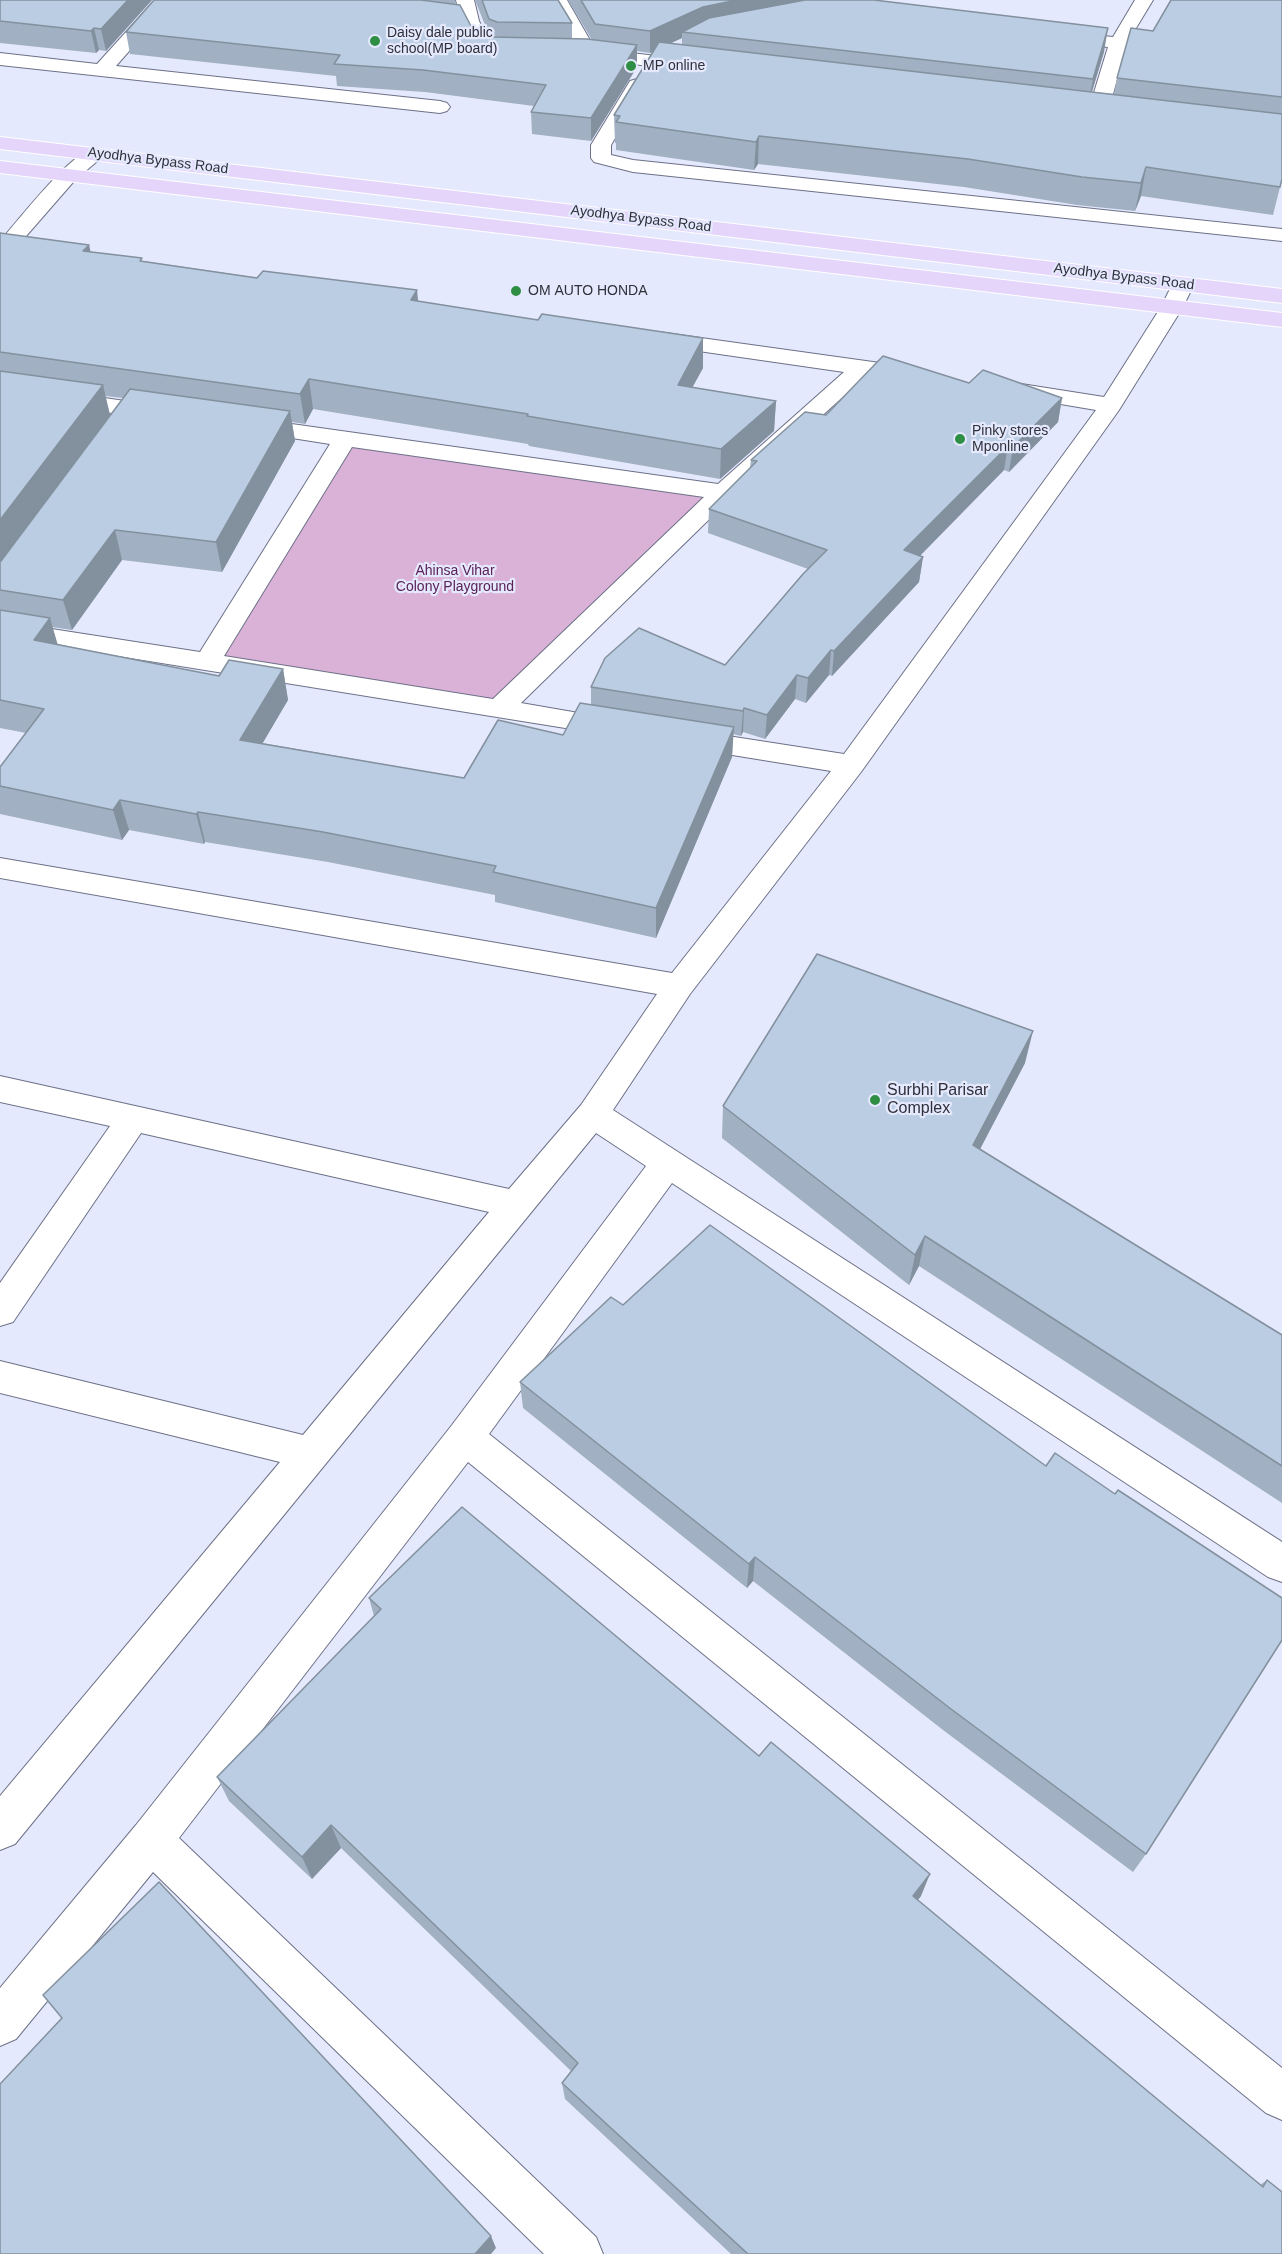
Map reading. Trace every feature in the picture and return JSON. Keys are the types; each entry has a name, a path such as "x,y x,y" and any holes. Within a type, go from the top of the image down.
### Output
{"main road":[{"name":"Ayodhya Bypass Road","path":"0,142 1177,295 1282,320"},
{"name":"Ayodhya Bypass Road","path":"0,167 1177,295 1282,296"}],"street":[{"path":"102,70 165,0"},
{"path":"465,0 470,21 481,45 486,49 530,52"},
{"path":"558,0 588,53"},
{"path":"1098,112 1118,43 1144,0"},
{"path":"447,18 470,21"},
{"path":"1048,35 1118,43"},
{"path":"683,46 652,61 601,145 601,158 633,166 1282,235"},
{"path":"564,53 588,53 710,68"},
{"path":"0,58 441,107"},
{"path":"1075,109 1121,114"},
{"path":"1,251 68,176 94,154"},
{"path":"1,251 27,253"},
{"path":"0,1829 516,1204 593,1114 679,986 851,765 1111,405 1177,295"},
{"path":"640,337 934,378"},
{"path":"499,709 723,492 864,367"},
{"path":"993,387 1111,405"},
{"path":"0,390 122,418 186,417"},
{"path":"231,423 723,492"},
{"path":"207,662 345,439"},
{"path":"0,629 851,765"},
{"path":"0,868 679,986"},
{"path":"0,1089 516,1204"},
{"path":"593,1114 1282,1564"},
{"path":"0,1311 134,1119"},
{"path":"0,2023 151,1840 465,1437 667,1164"},
{"path":"0,1377 310,1453"},
{"path":"465,1437 1282,2097"},
{"path":"151,1840 579,2254"}],"green space":[{"name":"Ahinsa Vihar Colony Playground","path":"348,443 717,494 502,709 215,658"}],"building":[{"path":"0,0 128,0 101,29 94,28 91,31 0,21"},
{"path":"154,0 421,0 460,5 472,28 493,37 587,39 637,45 591,118 531,112 546,85 423,70 334,64 340,55 126,32"},
{"path":"482,0 558,0 572,23 497,22 489,19"},
{"path":"581,0 737,0 703,7 650,31 595,24"},
{"path":"805,0 874,0 1108,28 1093,79 682,32 709,18"},
{"path":"1171,0 1282,0 1282,97 1117,78 1131,28 1153,31"},
{"path":"659,42 1282,114 1282,179 1280,187 1146,167 1141,183 1082,177 968,159 759,136 756,142 616,122 620,116 614,115"},
{"path":"0,233 89,245 83,251 142,258 140,261 257,278 263,271 417,290 411,300 538,320 542,314 703,338 678,385 776,401 721,449 527,416 528,414 309,379 300,394 0,352"},
{"path":"883,356 969,383 983,370 1062,398 1013,447 1008,446 904,550 923,557 834,651 831,650 808,678 797,675 767,715 744,708 743,711 591,687 605,658 639,628 725,665 803,574 827,550 709,509 757,461 751,460 805,412 826,415"},
{"path":"0,371 103,385 0,520"},
{"path":"130,389 290,411 216,542 115,530 63,600 0,590 0,561"},
{"path":"0,610 50,618 34,640 219,676 229,660 283,669 240,740 464,778 498,720 563,735 580,703 734,727 656,908 493,872 496,866 323,832 198,812 196,814 120,800 113,810 0,786 0,767 44,709 0,700"},
{"path":"817,954 1033,1031 973,1145 1282,1335 1282,1466 925,1236 915,1255 723,1106"},
{"path":"710,1225 1046,1466 1055,1453 1115,1494 1118,1490 1282,1598 1282,1640 1146,1854 951,1709 755,1557 749,1564 520,1382 611,1297 623,1305"},
{"path":"462,1507 759,1756 771,1742 930,1874 913,1896 1263,2187 1267,2180 1282,2192 1282,2254 748,2254 562,2083 578,2063 331,1825 302,1857 217,1777 381,1609 369,1598"},
{"path":"159,1882 491,2236 475,2254 0,2254 0,2084 62,2018 43,1995"}],"place":[{"name":"Daisy dale public school(MP board)","path":"375,41"},
{"name":"MP online","path":"631,66"},
{"name":"OM AUTO HONDA","path":"516,291"},
{"name":"Pinky stores Mponline","path":"960,439"},
{"name":"Surbhi Parisar Complex","path":"875,1100"}]}
